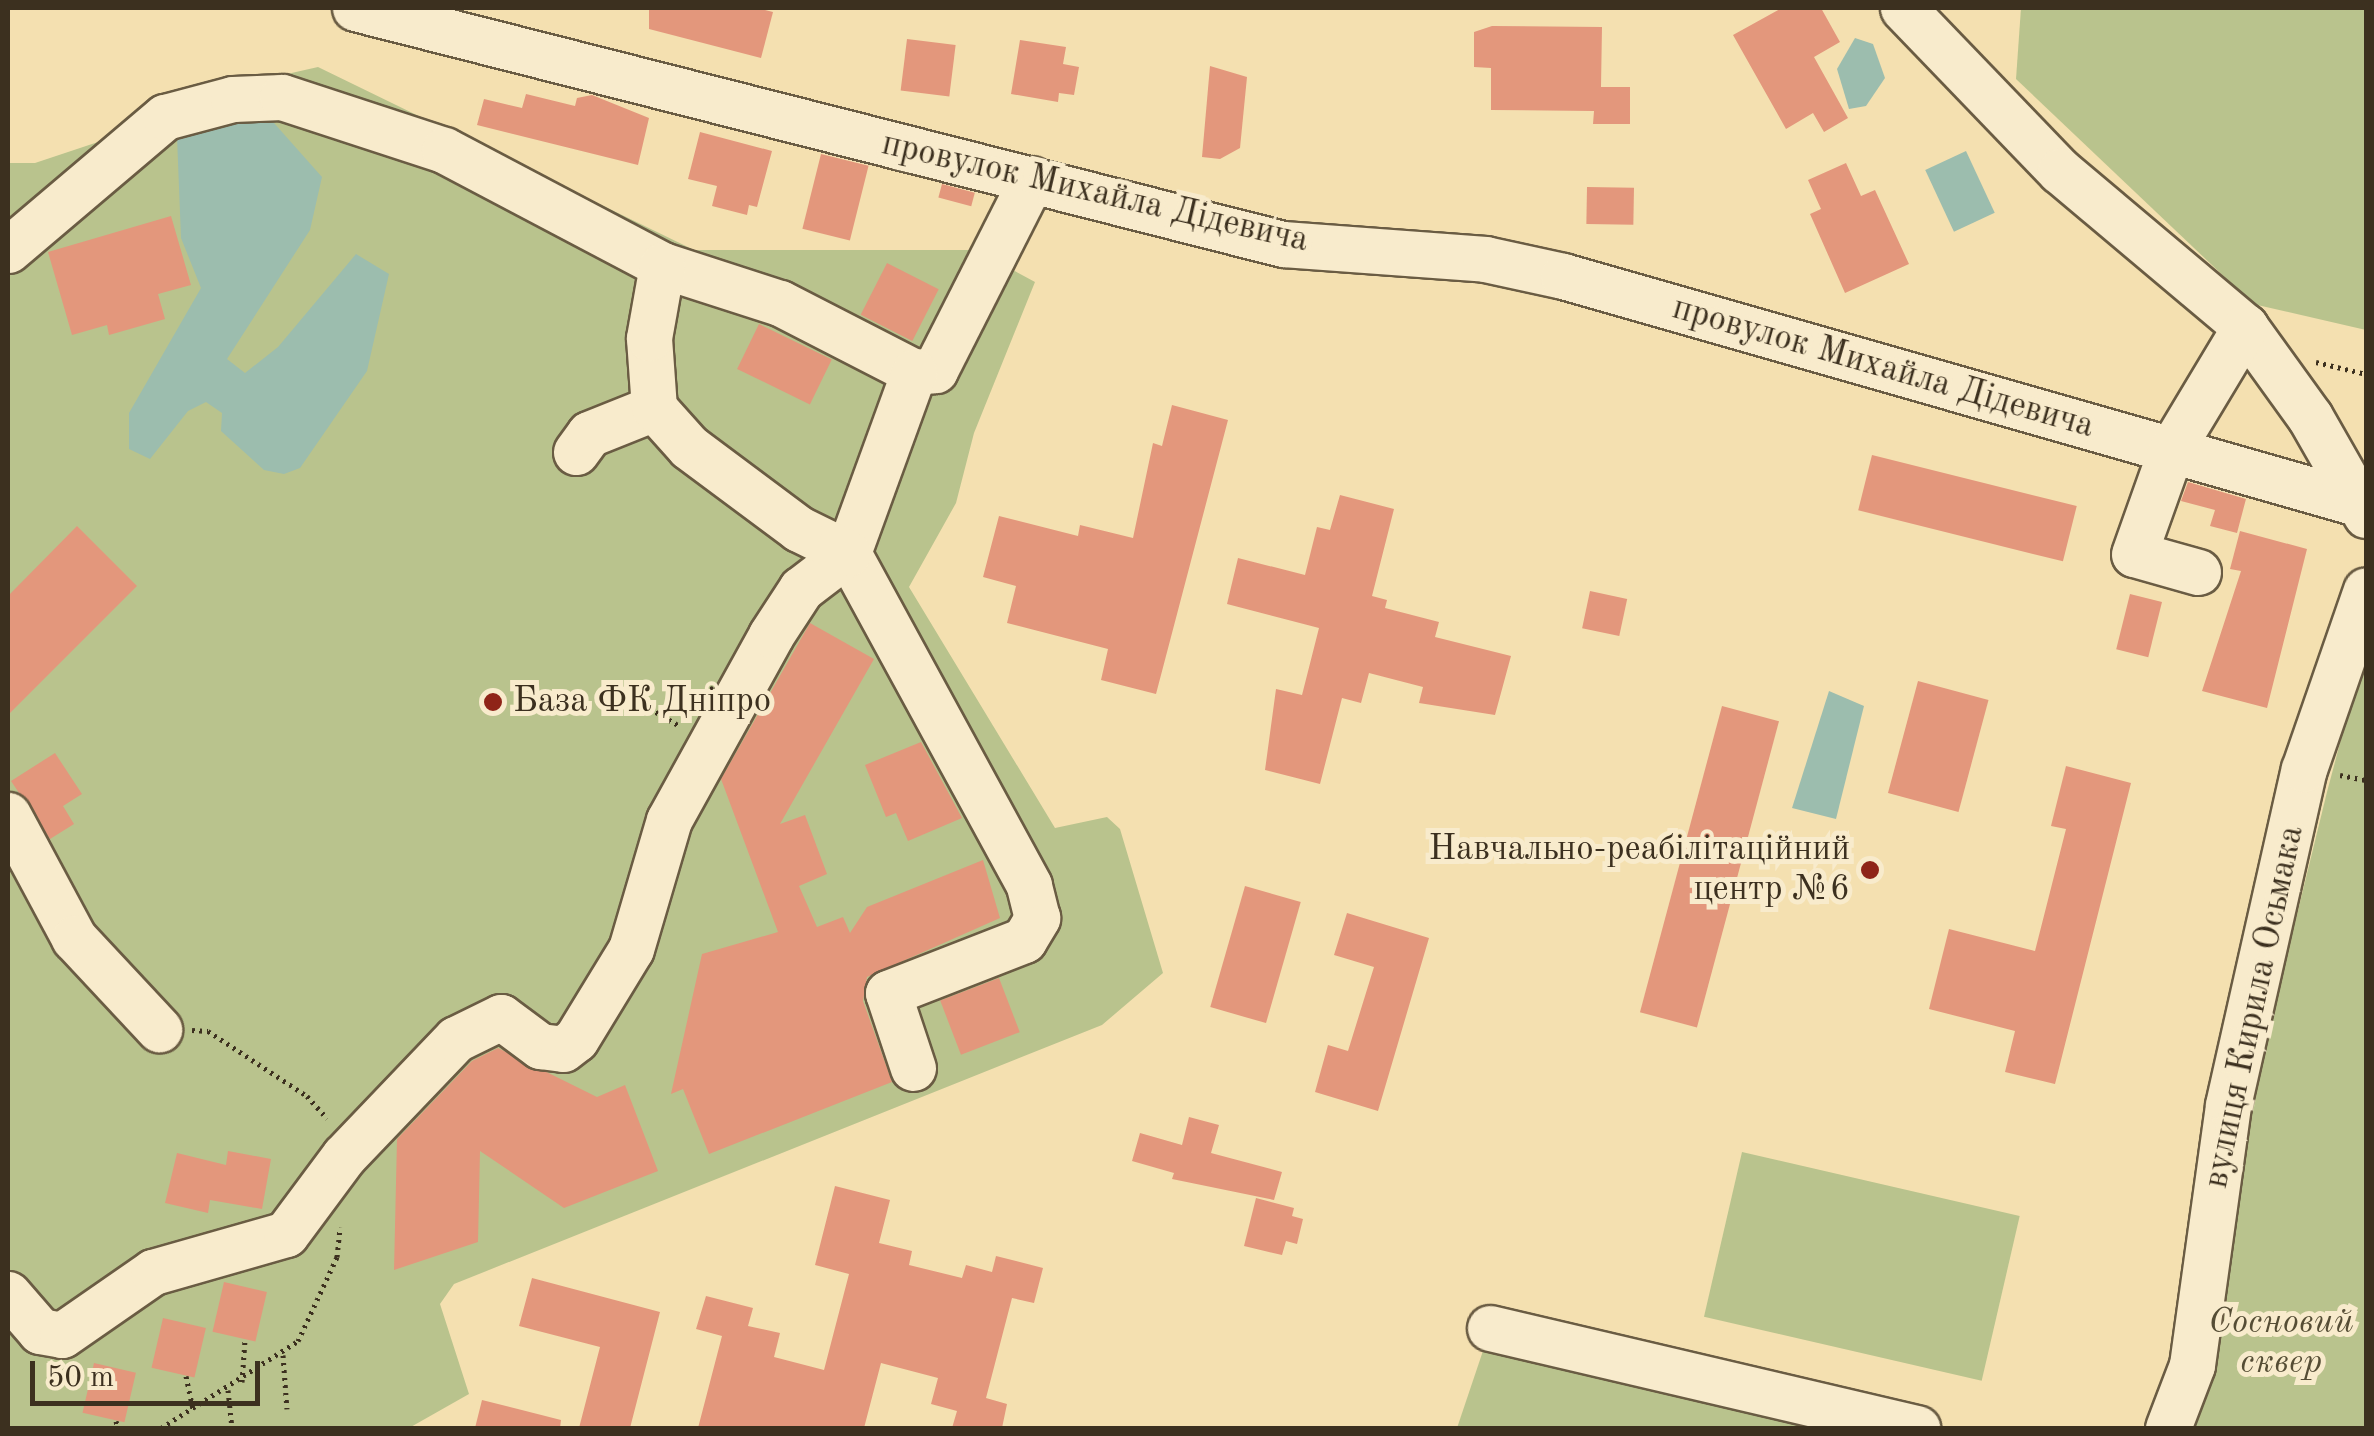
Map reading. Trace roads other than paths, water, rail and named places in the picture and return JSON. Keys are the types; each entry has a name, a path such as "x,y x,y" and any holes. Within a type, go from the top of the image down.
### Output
{"street":[{"name":"провулок Михайла Дідевича","path":"356,8 1283,244 1485,260 1563,276 2171,450 2362,510"},
{"path":"1903,8 2060,170 2245,327 2310,417 2362,510"},
{"path":"8,250 165,117 233,99 282,97 444,150 662,265 780,302 914,372 935,370 1032,180"},
{"path":"662,265 649,338 654,408 688,446 768,506 848,552 1028,885 1037,918 1024,940 888,993 914,1068"},
{"path":"2198,572 2134,554 2171,450 2245,327"},
{"path":"8,1294 40,1332 62,1336 153,1272 286,1234 344,1156 456,1038 502,1017 540,1046 563,1049 576,1039 632,949 669,820 711,744 801,589 848,552 914,372"},
{"path":"576,452 590,434 654,408"},
{"name":"вулиця Кирила Осьмака","path":"2168,1428 2192,1365 2228,1104 2304,769 2366,590"},
{"path":"8,815 74,938 160,1029"},
{"path":"1490,1328 1916,1428"}],"place":[{"name":"База ФК Дніпро","path":"493,702"},
{"name":"Навчально-реабілітаційний центр №6","path":"1870,870"}],"park label":[{"name":"Сосновий сквер","path":"2281,1343"}]}
